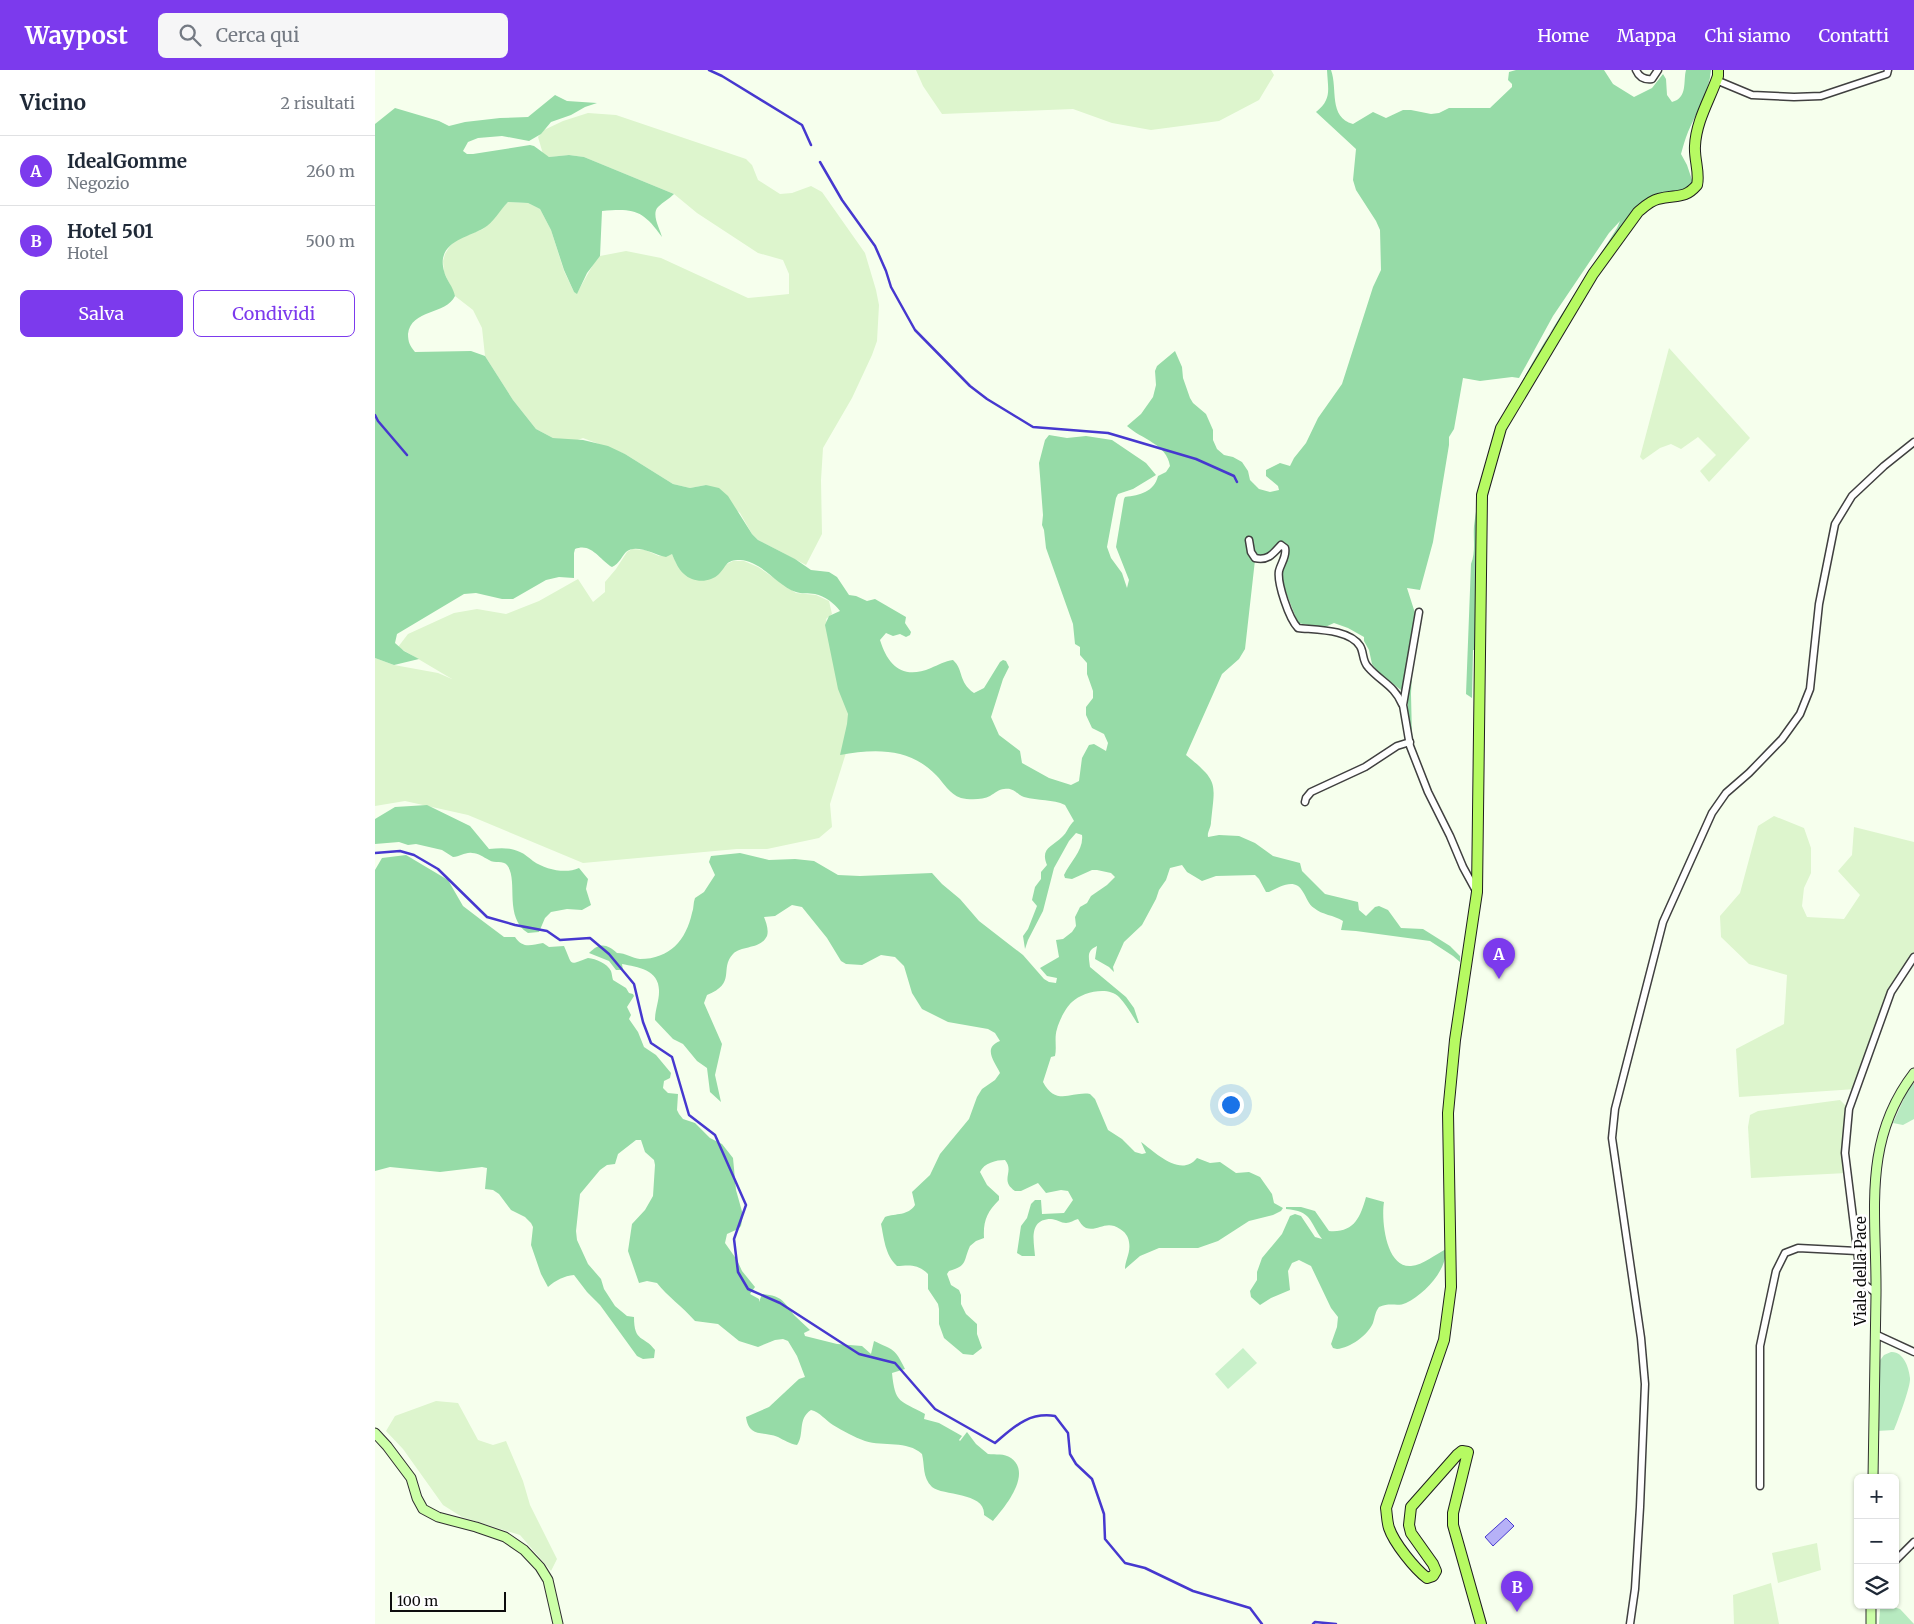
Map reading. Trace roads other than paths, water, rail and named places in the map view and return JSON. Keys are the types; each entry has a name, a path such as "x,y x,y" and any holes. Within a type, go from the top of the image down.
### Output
{"main road":[{"path":"1481,1624 1453,1526 1453,1513 1468,1452 1462,1451 1457,1455 1411,1507 1409,1530 1434,1565 1435,1571 1433,1576 1427,1578 1418,1570 1392,1534 1388,1525 1386,1508 1444,1340 1451,1287 1448,1113 1455,1040 1477,892 1482,495 1501,428 1593,274 1638,212 1647,204 1656,199 1688,194 1697,185 1696,135 1703,109 1717,75"},
{"name":"Viale della Pace","path":"1873,1474 1876,1293 1874,1185 1878,1152 1887,1119 1899,1093 1914,1073"},
{"path":"375,1433 411,1478 417,1498 423,1509 438,1517 505,1537 524,1550 548,1580 558,1624"},
{"path":"1871,1609 1871,1624"}],"street":[{"path":"1636,70 1646,80 1651,79 1658,70"},
{"path":"1717,75 1752,95 1793,97 1821,96 1871,81 1887,74 1888,70"},
{"path":"1631,1624 1640,1516 1645,1384 1641,1338 1612,1138 1615,1109 1663,922 1712,813 1726,792 1749,773 1782,739 1800,714 1810,689 1819,604 1835,524 1852,496 1884,466 1914,442"},
{"path":"1249,540 1251,552 1258,559 1269,557 1281,545 1285,548 1286,554 1279,573 1280,586 1293,623 1298,628 1341,634 1353,638 1362,650 1366,666 1391,686 1399,696 1403,705 1410,742 1428,792 1450,836 1463,868 1477,892"},
{"path":"1403,705 1419,612"},
{"path":"1305,802 1311,792 1365,767 1397,746 1410,742"},
{"path":"1876,1293 1861,1282 1845,1153 1849,1109 1891,992 1914,957"},
{"path":"1760,1486 1760,1346 1776,1271 1785,1254 1798,1248 1857,1251"},
{"path":"1875,1334 1914,1352"},
{"path":"1899,1557 1914,1542"}],"waterway":[{"path":"709,70 802,125 811,145"},
{"path":"820,162 842,200 875,246 891,287 915,330 970,386 987,399 1033,427 1108,433 1196,459 1234,476 1237,482"},
{"path":"375,415 407,455"},
{"path":"375,853 400,851 414,855 438,869 487,917 547,931 560,940 590,938 609,954 634,984 643,1022 651,1043 672,1057 689,1115 715,1135 746,1205 734,1239 738,1272 748,1289 780,1303 859,1354 895,1363 935,1409 995,1443 1022,1422 1037,1416 1055,1416 1068,1433 1070,1454 1076,1464 1092,1479 1104,1514 1105,1539 1125,1563 1145,1568 1193,1591 1250,1608 1262,1624"},
{"path":"1313,1624 1315,1622 1336,1624"}],"place":[{"name":"IdealGomme","path":"1499,979"},
{"name":"Hotel 501","path":"1517,1612"}]}
